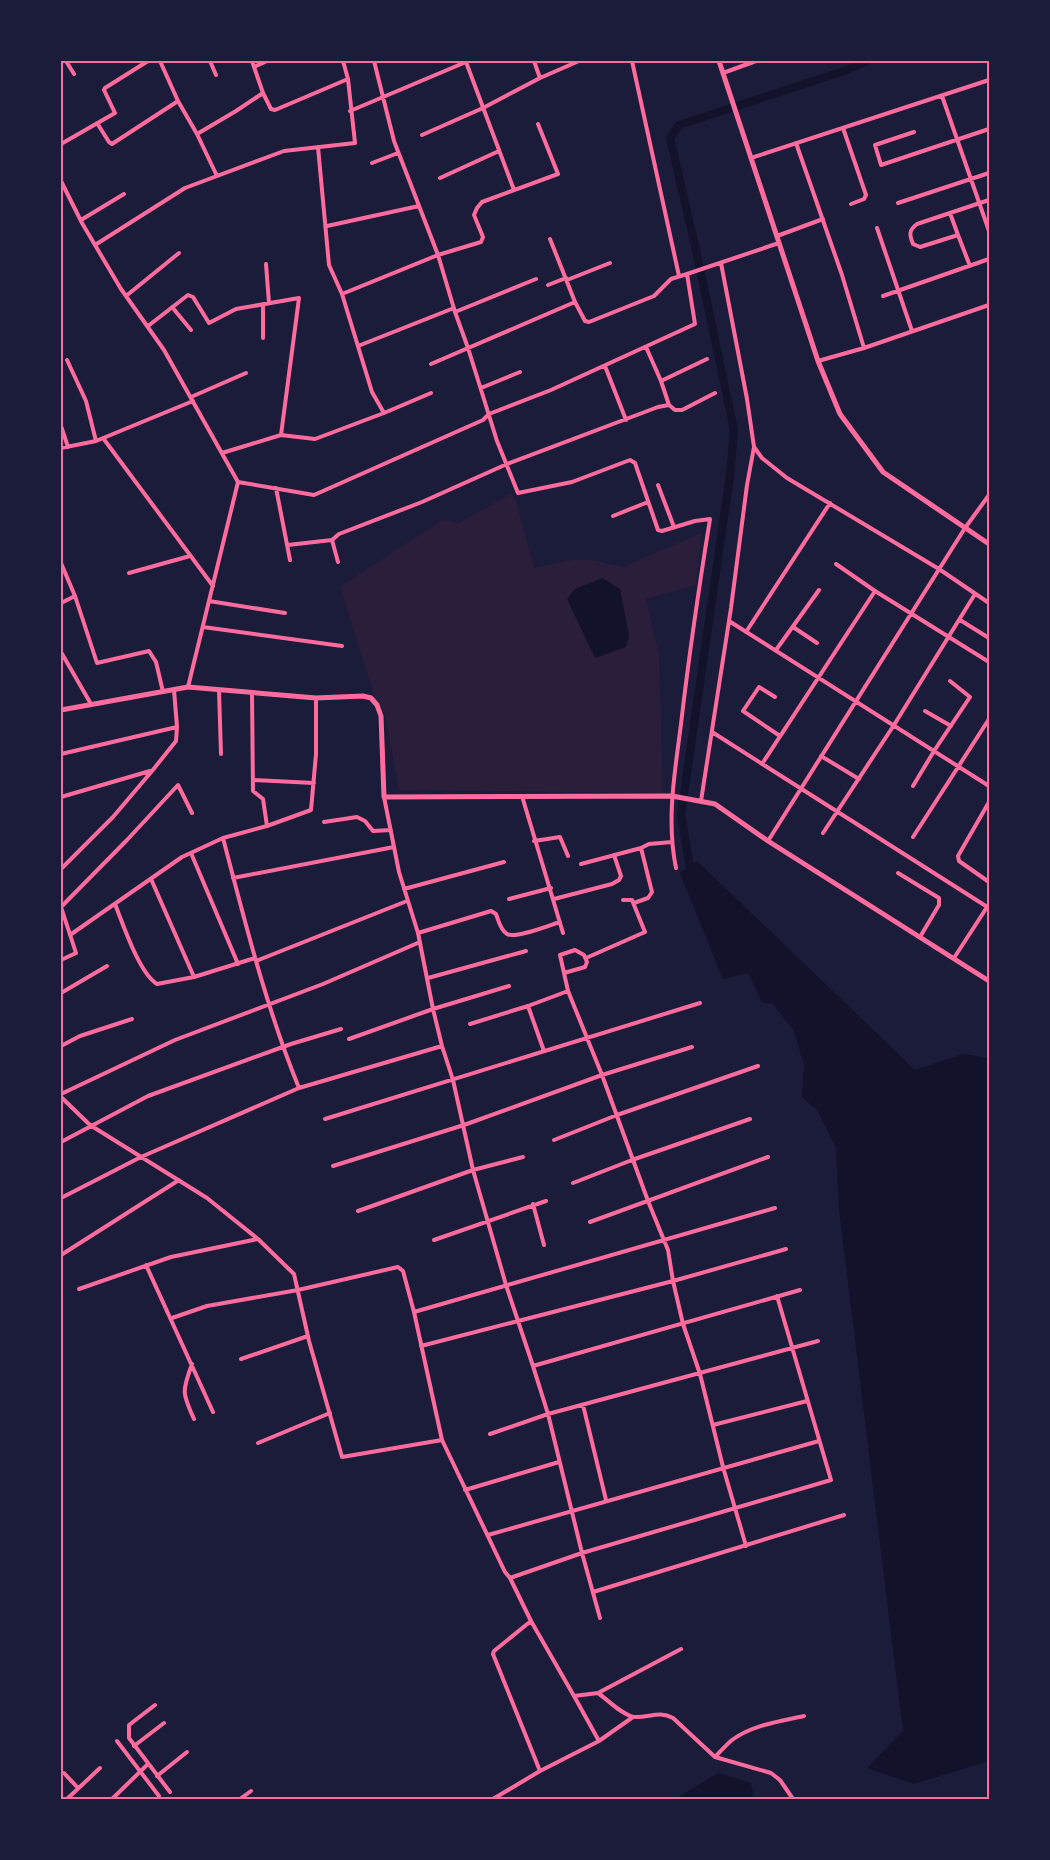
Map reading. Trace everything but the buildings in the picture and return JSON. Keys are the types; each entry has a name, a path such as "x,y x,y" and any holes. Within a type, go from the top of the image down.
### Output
{"street":[{"path":"66,61 74,74"},
{"path":"61,144 115,113 104,90 105,88 148,61"},
{"path":"160,61 178,101 197,134 217,176"},
{"path":"210,61 216,75"},
{"path":"252,61 263,93 273,110 348,79"},
{"path":"254,67 267,61"},
{"path":"95,245 185,188 284,151 355,143 348,79 343,61"},
{"path":"374,61 382,98 398,153 438,255 497,441 518,493 572,482 630,460 635,463 658,530 662,531 695,521 710,519 690,651 674,796 672,842 676,868"},
{"path":"350,111 466,61 514,190"},
{"path":"534,61 540,78"},
{"path":"422,135 483,108 540,78 579,61"},
{"path":"632,61 679,276"},
{"path":"719,61 818,361 840,414 883,472 989,544"},
{"path":"723,73 756,61"},
{"path":"751,158 989,80"},
{"path":"197,134 236,112 263,93"},
{"path":"942,96 989,232"},
{"path":"97,123 112,144 178,101"},
{"path":"342,294 438,255 481,242 483,237 474,215 482,202 558,174 538,124"},
{"path":"843,128 866,195 864,199 851,204"},
{"path":"914,132 876,144 881,165 989,129"},
{"path":"796,144 823,219 864,348"},
{"path":"318,147 327,226 329,265 342,294 372,392 384,414"},
{"path":"440,178 499,152"},
{"path":"372,163 398,153"},
{"path":"898,202 989,173"},
{"path":"61,181 95,245 126,296 164,350 238,482 188,687"},
{"path":"81,220 124,194"},
{"path":"958,235 920,247 916,246 911,240 910,234 917,224 989,200"},
{"path":"327,226 419,206"},
{"path":"950,213 970,266"},
{"path":"777,236 823,219"},
{"path":"877,228 912,332"},
{"path":"550,239 575,302 585,321 589,322 654,296 671,279 779,243"},
{"path":"126,296 179,253"},
{"path":"883,296 989,260"},
{"path":"701,801 729,621 751,456 754,447 747,399 721,262"},
{"path":"548,285 610,263"},
{"path":"266,264 269,303"},
{"path":"238,482 314,495 483,420 489,414 551,390 605,366 695,324 687,274"},
{"path":"358,346 536,279"},
{"path":"148,326 188,295 209,323 236,309 299,298 281,435"},
{"path":"431,364 575,302"},
{"path":"263,304 263,338"},
{"path":"818,361 864,348 989,305"},
{"path":"172,307 191,330"},
{"path":"646,347 669,405 678,411 715,393"},
{"path":"661,381 707,359"},
{"path":"67,360 86,401 96,441"},
{"path":"605,366 626,420"},
{"path":"481,388 520,372"},
{"path":"61,448 96,441 246,373"},
{"path":"222,453 281,435 315,439 384,414 431,393"},
{"path":"288,545 332,540 339,534 422,502 507,464 669,405"},
{"path":"61,426 68,447"},
{"path":"103,438 213,586"},
{"path":"754,447 762,458 787,478 939,569 989,603"},
{"path":"658,485 674,527"},
{"path":"276,488 290,560"},
{"path":"768,841 965,528 989,495"},
{"path":"613,516 648,502"},
{"path":"746,632 830,503"},
{"path":"332,540 338,562"},
{"path":"129,573 190,556"},
{"path":"61,563 75,596 97,664 148,651 156,662 163,692"},
{"path":"836,564 875,591 912,612 989,662"},
{"path":"776,650 819,590"},
{"path":"762,764 875,591"},
{"path":"824,833 976,594"},
{"path":"61,603 75,596"},
{"path":"209,601 285,613"},
{"path":"960,620 989,638"},
{"path":"729,621 989,786"},
{"path":"793,626 817,643"},
{"path":"203,627 342,646"},
{"path":"61,652 91,704"},
{"path":"913,786 934,750 970,697 950,681"},
{"path":"61,710 188,687 316,698 362,696 371,698 377,705 381,716 384,797 404,889 418,933 442,1046 453,1080 473,1170 487,1220 517,1321 548,1414 600,1618"},
{"path":"775,697 759,687 743,711 780,736"},
{"path":"61,869 113,817 176,741 177,727 174,690"},
{"path":"219,691 220,754"},
{"path":"252,693 253,791 263,800 267,826"},
{"path":"70,935 191,852 223,838 267,826 311,810 316,754 316,698"},
{"path":"925,711 951,726"},
{"path":"913,837 989,719"},
{"path":"61,754 177,727"},
{"path":"712,732 988,906 954,958"},
{"path":"821,756 859,779"},
{"path":"61,797 152,770"},
{"path":"253,780 314,783"},
{"path":"61,960 76,953 61,907 128,840 178,785 192,812"},
{"path":"522,796 563,933"},
{"path":"384,797 674,796 715,804 768,841 989,981"},
{"path":"989,802 958,856 959,861 989,882"},
{"path":"324,822 357,817 365,821 373,831 391,830"},
{"path":"534,841 560,837 568,856"},
{"path":"223,838 255,960 282,1047 299,1088"},
{"path":"581,864 641,848 649,844 672,842"},
{"path":"234,878 394,847"},
{"path":"634,903 648,898 652,892 641,848"},
{"path":"191,852 238,964"},
{"path":"554,899 612,884 619,880 621,876 614,855"},
{"path":"404,889 504,862"},
{"path":"898,873 939,898 939,905 920,937"},
{"path":"151,879 194,977"},
{"path":"508,899 551,888"},
{"path":"586,958 645,932 634,903 630,899 623,900"},
{"path":"115,904 133,949 151,980 158,984 194,977 255,960 408,901"},
{"path":"418,933 491,912 496,914 506,934 510,935 521,934 560,922"},
{"path":"420,942 324,984 175,1040 61,1095 90,1125 207,1198 258,1239 294,1274 308,1336 342,1456 442,1440"},
{"path":"586,958 575,950 560,955 568,991 668,1250 683,1324 700,1374 723,1467 746,1546"},
{"path":"428,978 526,952"},
{"path":"564,973 585,967 586,958"},
{"path":"61,993 106,966"},
{"path":"349,1040 433,1009 509,986"},
{"path":"470,1024 568,991"},
{"path":"325,1119 700,1003"},
{"path":"528,1006 544,1051"},
{"path":"61,1046 80,1036 132,1019"},
{"path":"61,1142 148,1096 282,1047 341,1029"},
{"path":"61,1198 141,1157 299,1088 442,1046"},
{"path":"333,1166 464,1125 602,1075 692,1047"},
{"path":"554,1140 617,1115 758,1066"},
{"path":"573,1183 632,1160 750,1119"},
{"path":"358,1211 473,1170 523,1157"},
{"path":"590,1222 768,1157"},
{"path":"61,1254 179,1180"},
{"path":"434,1240 546,1200"},
{"path":"533,1204 544,1245"},
{"path":"414,1312 775,1208"},
{"path":"79,1289 171,1257 258,1239"},
{"path":"420,1346 673,1281 786,1249"},
{"path":"146,1265 214,1412"},
{"path":"172,1318 208,1306 298,1290 398,1267 403,1271 442,1440 505,1572 599,1742"},
{"path":"533,1366 800,1290"},
{"path":"510,1578 582,1553 831,1480 777,1296"},
{"path":"241,1359 308,1336"},
{"path":"490,1434 548,1414 818,1341"},
{"path":"192,1364 184,1391 186,1402 194,1419"},
{"path":"713,1425 807,1401"},
{"path":"583,1405 606,1500"},
{"path":"258,1443 330,1413"},
{"path":"488,1535 819,1441"},
{"path":"465,1490 559,1462"},
{"path":"593,1592 844,1515"},
{"path":"531,1621 494,1651 493,1654 540,1771"},
{"path":"574,1696 598,1692 681,1649"},
{"path":"598,1692 622,1711 633,1717"},
{"path":"155,1705 129,1725 129,1738 170,1792"},
{"path":"493,1799 540,1771 599,1742 633,1717 666,1714 673,1718 715,1757 771,1772 780,1780 793,1799"},
{"path":"715,1757 732,1740 748,1732 770,1724 804,1716"},
{"path":"134,1746 164,1723"},
{"path":"117,1741 160,1796"},
{"path":"157,1776 187,1752"},
{"path":"112,1799 148,1764"},
{"path":"68,1799 100,1768"},
{"path":"64,1773 78,1788"},
{"path":"240,1799 251,1791"}],"shaded area":[{"path":"512,493 516,501 534,568 572,560 592,560 623,567 701,533 696,585 646,599 659,655 663,793 399,790 385,714 376,701 340,587 442,520 459,523"},
{"path":"602,578 620,589 629,636 626,647 595,658 567,599 575,589"},
{"path":"697,861 915,1070 963,1054 989,1058 989,1761 914,1784 867,1768 903,1731 839,1209 836,1148 817,1110 802,1097 804,1065 794,1031 773,1004 762,1002 748,973 723,979 680,873"},
{"path":"718,1773 751,1783 754,1799 675,1799"}],"waterway":[{"path":"690,867 681,815 730,475 734,430 670,138 679,125 844,71 867,61"}]}
